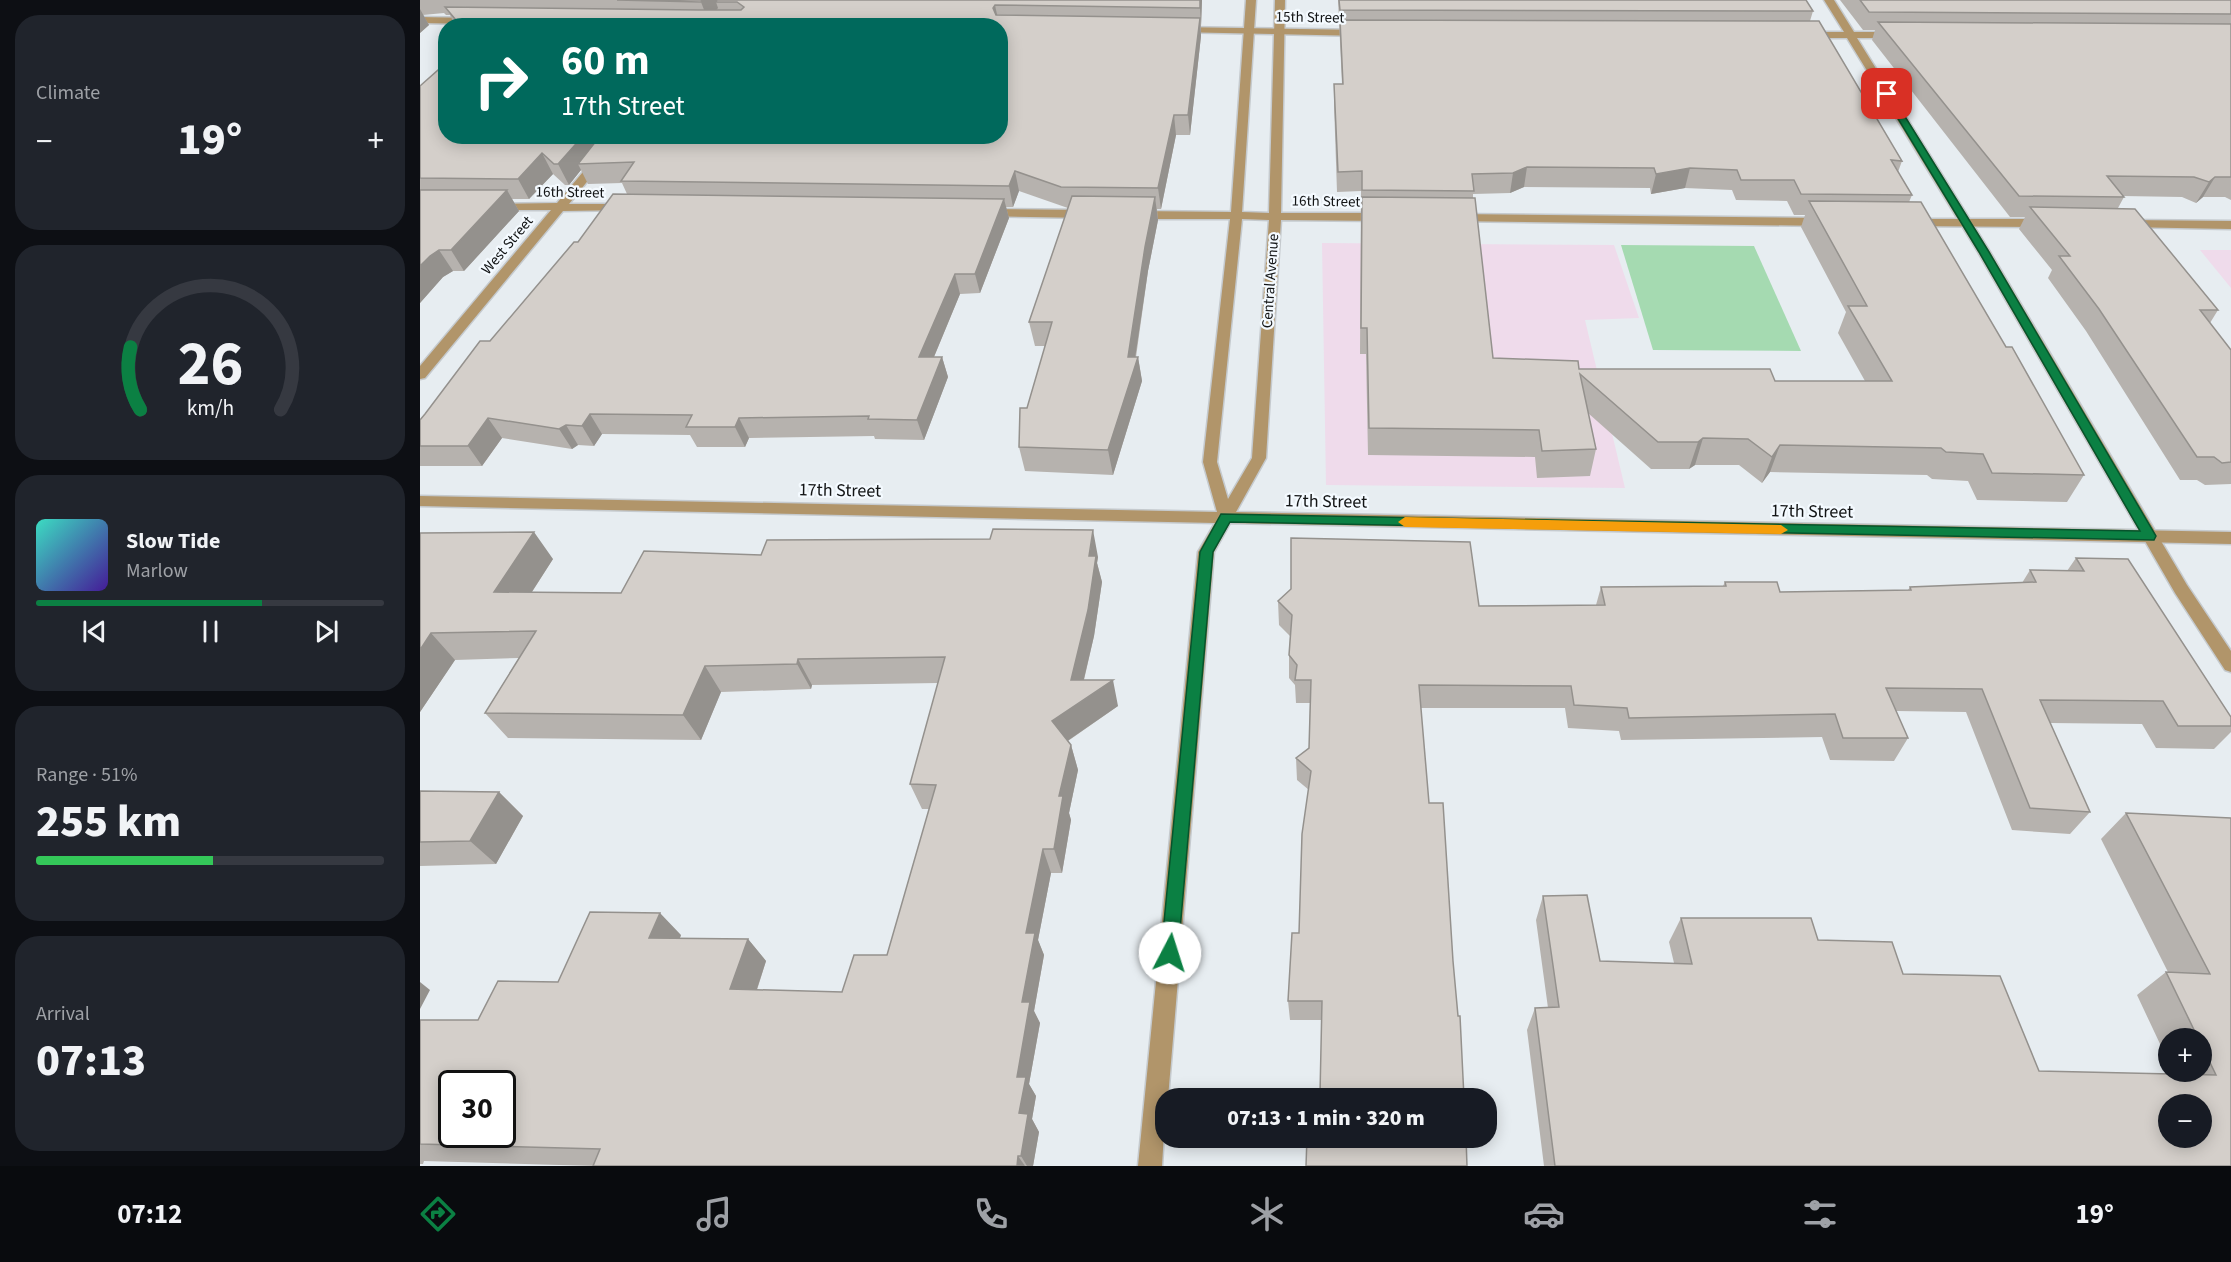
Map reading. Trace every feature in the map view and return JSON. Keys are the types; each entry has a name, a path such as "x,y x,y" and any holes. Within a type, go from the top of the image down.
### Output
{"street":[{"path":"1226,517 1210,462 1236,216 1247,31 1251,0"},
{"name":"Central Avenue","path":"1150,1166 1206,552 1259,458 1275,216 1280,0"},
{"path":"1829,0 1965,222 2150,536 2231,665"},
{"path":"420,20 438,20"},
{"name":"15th Street","path":"1162,30 1371,33"},
{"path":"1797,35 1901,35"},
{"name":"West Street","path":"420,375 613,144"},
{"name":"16th Street","path":"478,206 637,208"},
{"path":"979,212 1096,214"},
{"name":"16th Street","path":"1120,214 1401,217"},
{"path":"1437,218 1839,222"},
{"path":"1899,223 2058,224"},
{"path":"2115,224 2231,225"},
{"name":"17th Street","path":"420,501 2231,538"}],"shaded area":[{"path":"1322,243 1614,245 1639,318 1585,320 1625,488 1326,485"},
{"path":"2200,250 2231,250 2231,288"}],"green space":[{"path":"1621,245 1754,246 1801,351 1653,350"}],"building":[{"path":"617,0 702,0 701,2"},
{"path":"717,0 1200,0 1200,8 995,5 993,8 996,15 1200,18 1188,115 1174,115 1158,188 1061,187 1015,171 1009,186 621,181 634,162 578,164 594,144 1008,144 1008,18 454,18 445,7 741,10 744,7 737,2 716,2"},
{"path":"1339,0 1806,0 1813,11 1340,10"},
{"path":"1860,0 2231,0 2231,14 1869,12"},
{"path":"1340,20 1819,21 1902,161 1891,160 1912,195 1801,194 1794,180 1741,180 1737,170 1690,168 1656,174 1654,168 1527,167 1513,173 1472,174 1474,191 1362,190 1362,171 1338,172 1334,84 1343,84"},
{"path":"1878,22 2231,24 2231,177 2215,177 2209,182 2194,177 2107,176 2124,197 2019,196"},
{"path":"438,70 438,144 576,144 558,164 554,164 542,153 518,179 420,178 420,86"},
{"path":"420,190 507,190 451,250 439,250 420,266"},
{"path":"613,194 1004,199 975,274 955,274 919,357 942,357 917,420 868,419 869,416 739,418 735,427 686,427 692,415 590,414 582,426 566,425 559,429 488,418 468,446 420,446 420,420 480,341 490,341 574,242 578,242"},
{"path":"1072,196 1155,197 1128,357 1138,357 1108,450 1019,447 1020,408 1027,408 1052,322 1029,322"},
{"path":"1362,197 1475,198 1493,358 1578,361 1579,369 1770,369 1775,381 1892,381 1848,306 1867,306 1809,201 1921,202 2006,347 2012,347 2084,475 1992,473 1983,454 1946,452 1941,448 1780,445 1772,457 1748,439 1703,438 1698,442 1658,442 1580,374 1596,449 1542,451 1539,430 1369,428 1367,328 1361,328"},
{"path":"2030,207 2135,209 2218,310 2200,310 2231,350 2231,462 2222,463 2214,457 2197,457 2099,309 2059,256 2070,256"},
{"path":"993,529 1093,530 1089,556 1096,556 1088,610 1071,680 1113,680 1052,721 1071,745 1059,796 1063,796 1054,849 1043,849 1026,933 1035,933 1022,1002 1030,1002 1017,1077 1026,1077 1019,1113 1028,1114 1021,1156 1018,1156 1017,1166 593,1166 600,1149 516,1147 516,1070 438,1070 438,1144 420,1144 420,1020 478,1020 498,981 558,982 590,912 660,913 649,938 748,939 730,989 842,992 854,955 887,955 936,785 910,784 945,657 798,659 797,664 705,666 683,715 485,713 536,631 431,633 420,650 420,533 534,532 494,592 621,593 644,551 761,555 767,540 990,539"},
{"path":"1291,538 1470,542 1479,606 1605,605 1601,587 1726,586 1725,582 1777,582 1780,592 1911,590 1910,587 2036,582 2030,570 2084,571 2076,558 2128,559 2231,717 2231,726 2178,726 2163,701 2040,700 2090,812 2030,808 1982,689 1886,688 1908,738 1843,738 1835,714 1629,718 1627,708 1574,705 1571,686 1419,685 1429,803 1443,803 1464,1088 1320,1088 1322,1001 1288,1001 1292,933 1299,933 1302,834 1311,771 1296,758 1309,748 1311,680 1295,680 1297,665 1289,655 1292,615 1278,601 1291,589"},
{"path":"420,791 499,792 470,841 420,842"},
{"path":"2126,813 2231,818 2231,1166 1555,1166 1535,1008 1559,1007 1543,896 1587,895 1600,961 1692,964 1681,918 1811,918 1818,940 1892,942 1903,974 2000,976 2039,1071 2158,1074 2158,1082 2212,1082 2212,1075 2216,1075 2212,1067 2212,1028 2193,1028 2166,972 2210,974"},
{"path":"1307,1148 1466,1148 1467,1166 1306,1166"}],"slow traffic":[{"path":"1405,522 1781,530"}],"route":[{"path":"1170,953 1206,552 1226,517 1284,520 2150,536 1984,252 1887,94"}]}
